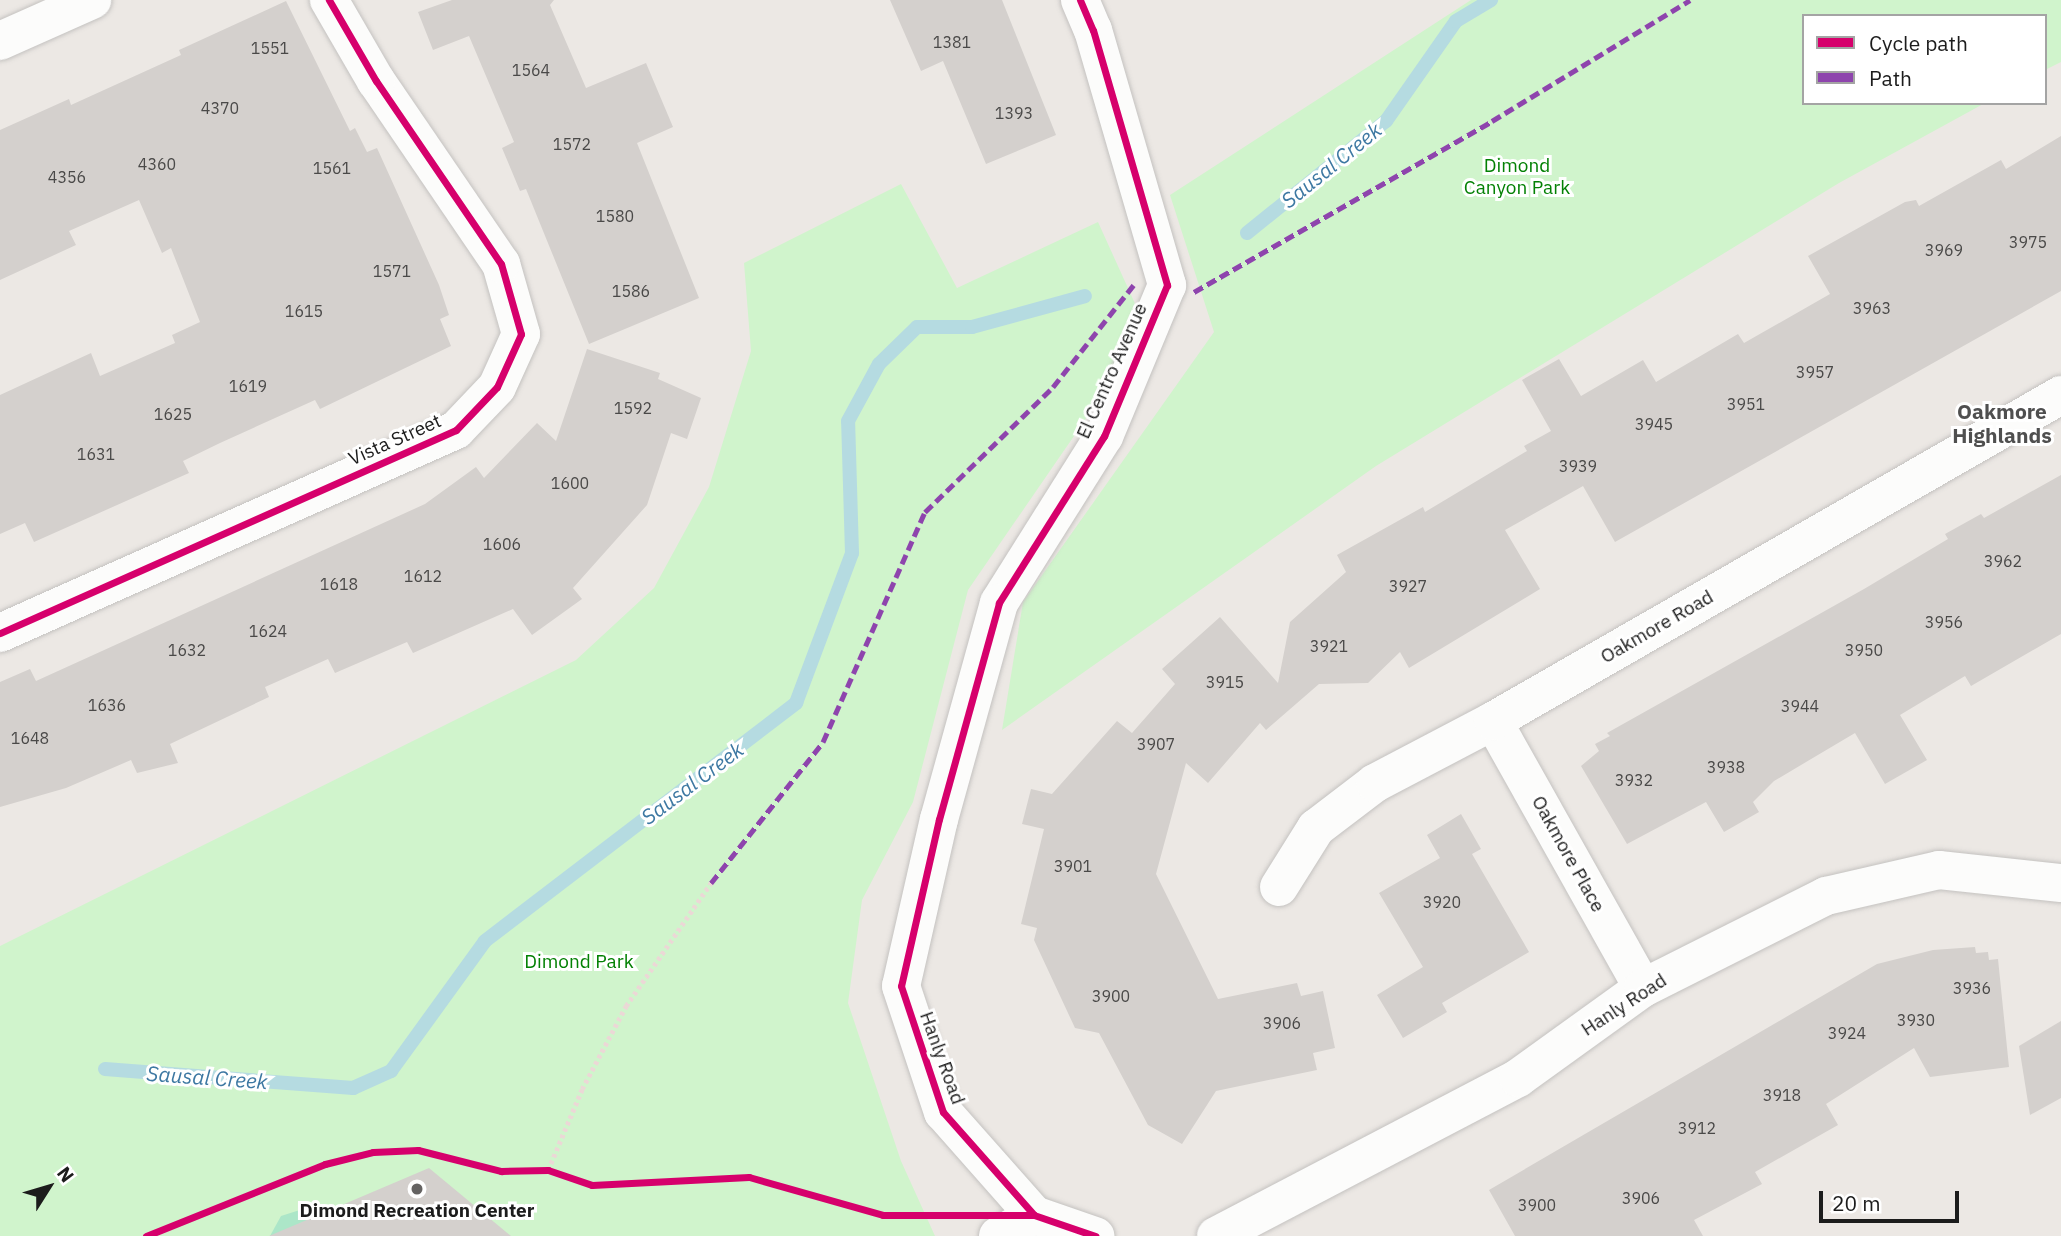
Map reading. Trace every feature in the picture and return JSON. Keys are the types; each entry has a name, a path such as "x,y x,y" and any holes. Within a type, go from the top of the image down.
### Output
{"street":[{"path":"0,41 92,0"},
{"name":"Vista Street","path":"0,633 456,430 497,387 521,334 501,264 376,80 329,0"},
{"name":"El Centro Avenue","path":"939,819 999,603 1104,436 1167,285 1093,30 1080,0"},
{"name":"Oakmore Road","path":"1279,887 1316,828 1375,783 1493,721 2061,395"},
{"name":"Oakmore Place","path":"1493,721 1643,988"},
{"name":"Hanly Road","path":"939,819 901,986 943,1112 1022,1226 1095,1236"},
{"name":"Hanly Road","path":"1216,1236 1518,1077 1643,988 1826,896 1940,870 2061,883"},
{"path":"998,1236 1022,1226"}],"path":[{"path":"548,1170 573,1108 626,1006 711,883"},
{"path":"536,1171 548,1170 559,1175"}],"green space":[{"name":"Dimond Canyon Park","path":"1471,0 2061,0 2061,62 2047,69 2047,14 1802,14 1802,105 1981,105 1839,183 1376,466 1002,730 1023,602 1214,332 1170,195"},
{"name":"Dimond Park","path":"901,184 957,288 1098,222 1147,330 968,590 913,802 862,900 848,1003 901,1161 935,1236 0,1236 0,946 576,660 654,588 709,487 751,351 744,263"},
{"path":"303,1209 312,1236 270,1236 281,1216"}],"building":[{"path":"452,0 554,0 550,5 586,88 646,63 673,127 637,143 699,298 589,344 526,189 520,191 502,148 514,142 469,36 433,50 418,12"},
{"path":"890,0 1002,0 1056,135 986,164 943,61 921,71"},
{"path":"286,1 350,131 355,128 367,152 377,148 439,285 449,315 440,319 451,346 320,409 315,400 220,443 183,461 189,473 34,542 25,523 0,534 0,395 91,353 100,376 175,343 172,335 200,322 171,248 162,253 139,200 69,231 76,245 0,280 0,130 69,99 71,105 181,55 179,50"},
{"path":"2061,136 2061,291 1615,542 1583,486 1505,530 1540,589 1409,668 1400,652 1368,683 1319,684 1266,730 1260,723 1208,783 1186,763 1156,874 1218,999 1297,983 1301,996 1323,991 1335,1048 1313,1053 1317,1070 1216,1091 1182,1144 1148,1125 1099,1033 1075,1028 1034,940 1037,928 1021,924 1044,829 1022,824 1031,789 1052,794 1117,721 1132,733 1175,684 1162,669 1220,617 1278,683 1290,622 1346,572 1337,555 1423,507 1425,512 1527,451 1524,446 1551,431 1522,380 1559,359 1581,396 1643,360 1656,382 1738,334 1744,343 1830,294 1808,256 1905,202 1916,200 1919,206 2001,160 2006,169"},
{"path":"587,349 660,373 658,379 701,398 687,439 671,433 647,505 573,588 582,599 532,635 513,609 413,653 407,642 335,673 328,659 265,687 269,697 170,744 178,763 137,773 131,760 66,788 0,807 0,682 30,669 36,681 425,504 476,467 484,478 537,423 556,441"},
{"path":"2061,475 2061,634 1971,686 1965,676 1900,715 1927,760 1885,784 1855,733 1774,781 1753,802 1759,812 1724,832 1706,802 1627,844 1581,766 1599,751 1595,744 1610,736 1607,733 1864,589 1948,539 1945,534 1981,514 1984,518"},
{"path":"1461,814 1481,849 1472,854 1529,952 1442,1003 1447,1012 1403,1038 1377,995 1423,967 1379,893 1440,858 1427,835"},
{"path":"1975,947 1976,953 1988,952 1989,960 1998,959 2009,1067 1930,1077 1914,1048 1826,1104 1838,1125 1755,1172 1762,1184 1694,1220 1703,1236 1515,1236 1489,1190 1877,964 1933,950"},
{"path":"2061,1021 2061,1098 2030,1115 2019,1046"},
{"name":"Dimond Recreation Center","path":"429,1168 511,1236 269,1236"}],"waterway":[{"name":"Sausal Creek","path":"1247,233 1386,121 1456,21 1491,0"},
{"name":"Sausal Creek","path":"105,1069 353,1088 391,1071 485,941 796,703 852,553 848,421 879,364 917,327 972,327 1085,296"}],"marked path":[{"path":"1194,292 1492,121 1690,0"},
{"path":"711,883 823,742 925,512 1053,387 1136,282"}],"cycle path":[{"path":"0,633 456,430 497,387 521,334 501,264 376,81 329,0"},
{"path":"1080,0 1093,30 1167,285 1104,436 999,603 939,819 901,986 943,1112 1034,1215 1095,1236"},
{"path":"146,1236 325,1164 373,1152 418,1150 501,1171 548,1170 592,1185 749,1177 883,1215 1034,1215"}],"place":[{"name":"Dimond Recreation Center","path":"417,1189"}],"district":[{"name":"Oakmore Highlands","path":"2002,423"}]}
